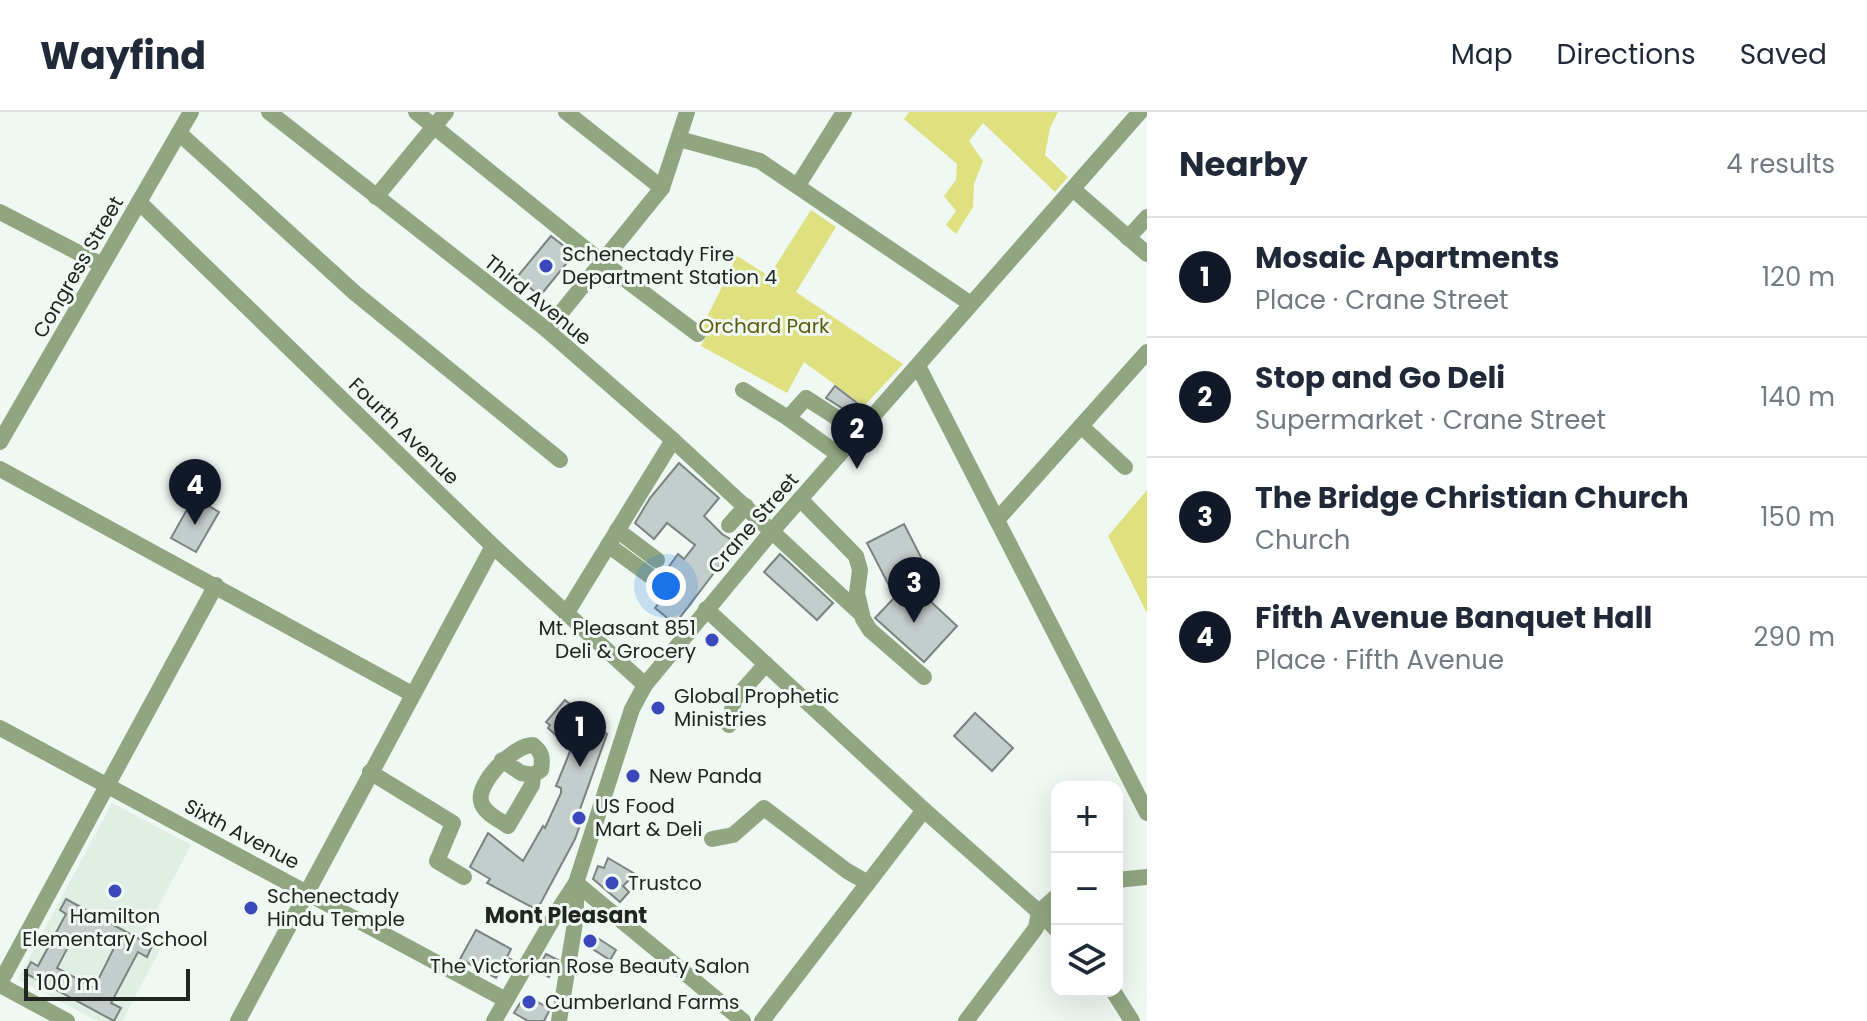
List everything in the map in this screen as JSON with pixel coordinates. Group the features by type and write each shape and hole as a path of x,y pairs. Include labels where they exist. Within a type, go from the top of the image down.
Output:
{"street":[{"name":"Congress Street","path":"0,442 191,112"},
{"name":"Third Avenue","path":"269,112 547,330 773,530 862,615 870,630 924,677"},
{"path":"416,112 698,334"},
{"path":"376,197 446,112"},
{"path":"566,112 662,188"},
{"path":"547,330 662,188 687,112"},
{"path":"798,185 844,112"},
{"name":"Crane Street","path":"494,1021 576,883 632,709 645,685 773,530 1140,112"},
{"path":"179,133 355,293 560,460"},
{"path":"679,139 760,161 971,304"},
{"path":"1074,190 1147,254"},
{"name":"Fourth Avenue","path":"139,202 493,546 645,685"},
{"path":"0,212 102,265"},
{"path":"1128,238 1147,217"},
{"path":"997,520 1147,352"},
{"path":"918,366 1147,813"},
{"path":"743,390 839,455"},
{"path":"788,418 806,398 859,432"},
{"path":"1081,426 1125,467"},
{"path":"566,614 673,440"},
{"path":"0,469 412,694"},
{"path":"800,499 856,556 860,570 857,593 862,615"},
{"path":"729,525 746,506"},
{"path":"613,537 657,560"},
{"path":"613,537 653,578"},
{"path":"238,1021 493,546"},
{"path":"67,1021 0,984 216,585"},
{"path":"706,609 1052,925"},
{"path":"729,725 734,700 766,664"},
{"name":"Sixth Avenue","path":"0,728 506,1000"},
{"path":"502,760 521,773 533,775 541,770 542,760 540,751 533,745 522,745 502,760 481,793 484,809 508,826 532,785 533,775"},
{"path":"370,772 453,823 437,861 464,877"},
{"path":"712,839 733,835 764,808 847,871 868,883"},
{"path":"762,1021 924,810"},
{"path":"1123,879 1147,877"},
{"path":"559,1021 576,917 576,883"},
{"path":"576,883 743,1021"},
{"path":"966,1021 1036,928 1039,912 1051,901"},
{"path":"1117,997 1132,1021"}],"shaded area":[{"name":"Hamilton Elementary School","path":"112,803 191,845 142,937 161,948 122,1021 97,1021 18,979"}],"green space":[{"path":"909,112 1058,112 1050,128 1045,155 1068,177 1055,192 983,123 969,141 983,161 974,184 973,207 956,234 946,225 956,211 944,196 956,180 957,164 904,119"},
{"name":"Orchard Park","path":"811,210 836,227 796,292 903,364 864,406 804,362 787,393 701,346 707,334 703,325 737,256 769,276"},
{"path":"1147,490 1147,613 1108,536"}],"building":[{"name":"Schenectady Fire Department Station 4","path":"551,236 574,254 540,296 517,277"},
{"path":"835,386 861,406 853,415 826,398"},
{"path":"679,463 719,498 704,516 722,534 740,545 723,567 720,565 675,624 655,608 664,596 654,590 662,584 665,572 678,554 684,559 695,545 667,523 654,539 635,523 650,498"},
{"path":"194,497 219,512 196,552 171,538"},
{"path":"904,524 931,577 914,586 957,626 924,662 875,618 895,597 867,543"},
{"path":"780,554 833,603 817,620 764,572"},
{"path":"565,700 607,734 579,812 584,814 575,839 537,910 487,883 490,879 470,867 488,833 523,861 543,826 545,828 561,793 561,788 556,786 571,749 548,728 550,725 546,722"},
{"path":"975,713 1013,748 992,771 954,736"},
{"name":"Trustco","path":"608,858 635,874 623,886 629,892 620,902 593,879 598,866 604,868"},
{"name":"Hamilton Elementary School","path":"66,899 152,946 147,957 138,952 111,1003 121,1008 114,1021 25,973 31,962 38,966 66,914 60,910","holes":["92,937 114,948 94,988 57,968 70,943 87,947"]},
{"path":"476,930 511,949 507,957 512,960 505,973 500,970 496,978 460,959"},
{"path":"590,933 616,950 610,960 583,943"},
{"name":"Cumberland Farms","path":"546,954 558,960 549,977 537,970"},
{"name":"Cumberland Farms","path":"525,995 550,1009 544,1021 528,1021 514,1013"}],"place":[{"name":"Schenectady Fire Department Station 4","path":"546,266"},
{"name":"Stop and Go Deli","path":"857,469"},
{"name":"Fifth Avenue Banquet Hall","path":"195,525"},
{"name":"The Bridge Christian Church","path":"914,623"},
{"name":"Mt. Pleasant 851 Deli & Grocery","path":"712,640"},
{"name":"Global Prophetic Ministries","path":"658,708"},
{"name":"Mosaic Apartments","path":"580,767"},
{"name":"New Panda","path":"633,776"},
{"name":"US Food Mart & Deli","path":"579,818"},
{"name":"Trustco","path":"612,883"},
{"name":"Hamilton Elementary School","path":"115,891"},
{"name":"Schenectady Hindu Temple","path":"251,908"},
{"name":"The Victorian Rose Beauty Salon","path":"590,941"},
{"name":"Cumberland Farms","path":"529,1002"}],"district":[{"name":"Mont Pleasant","path":"566,915"}]}
